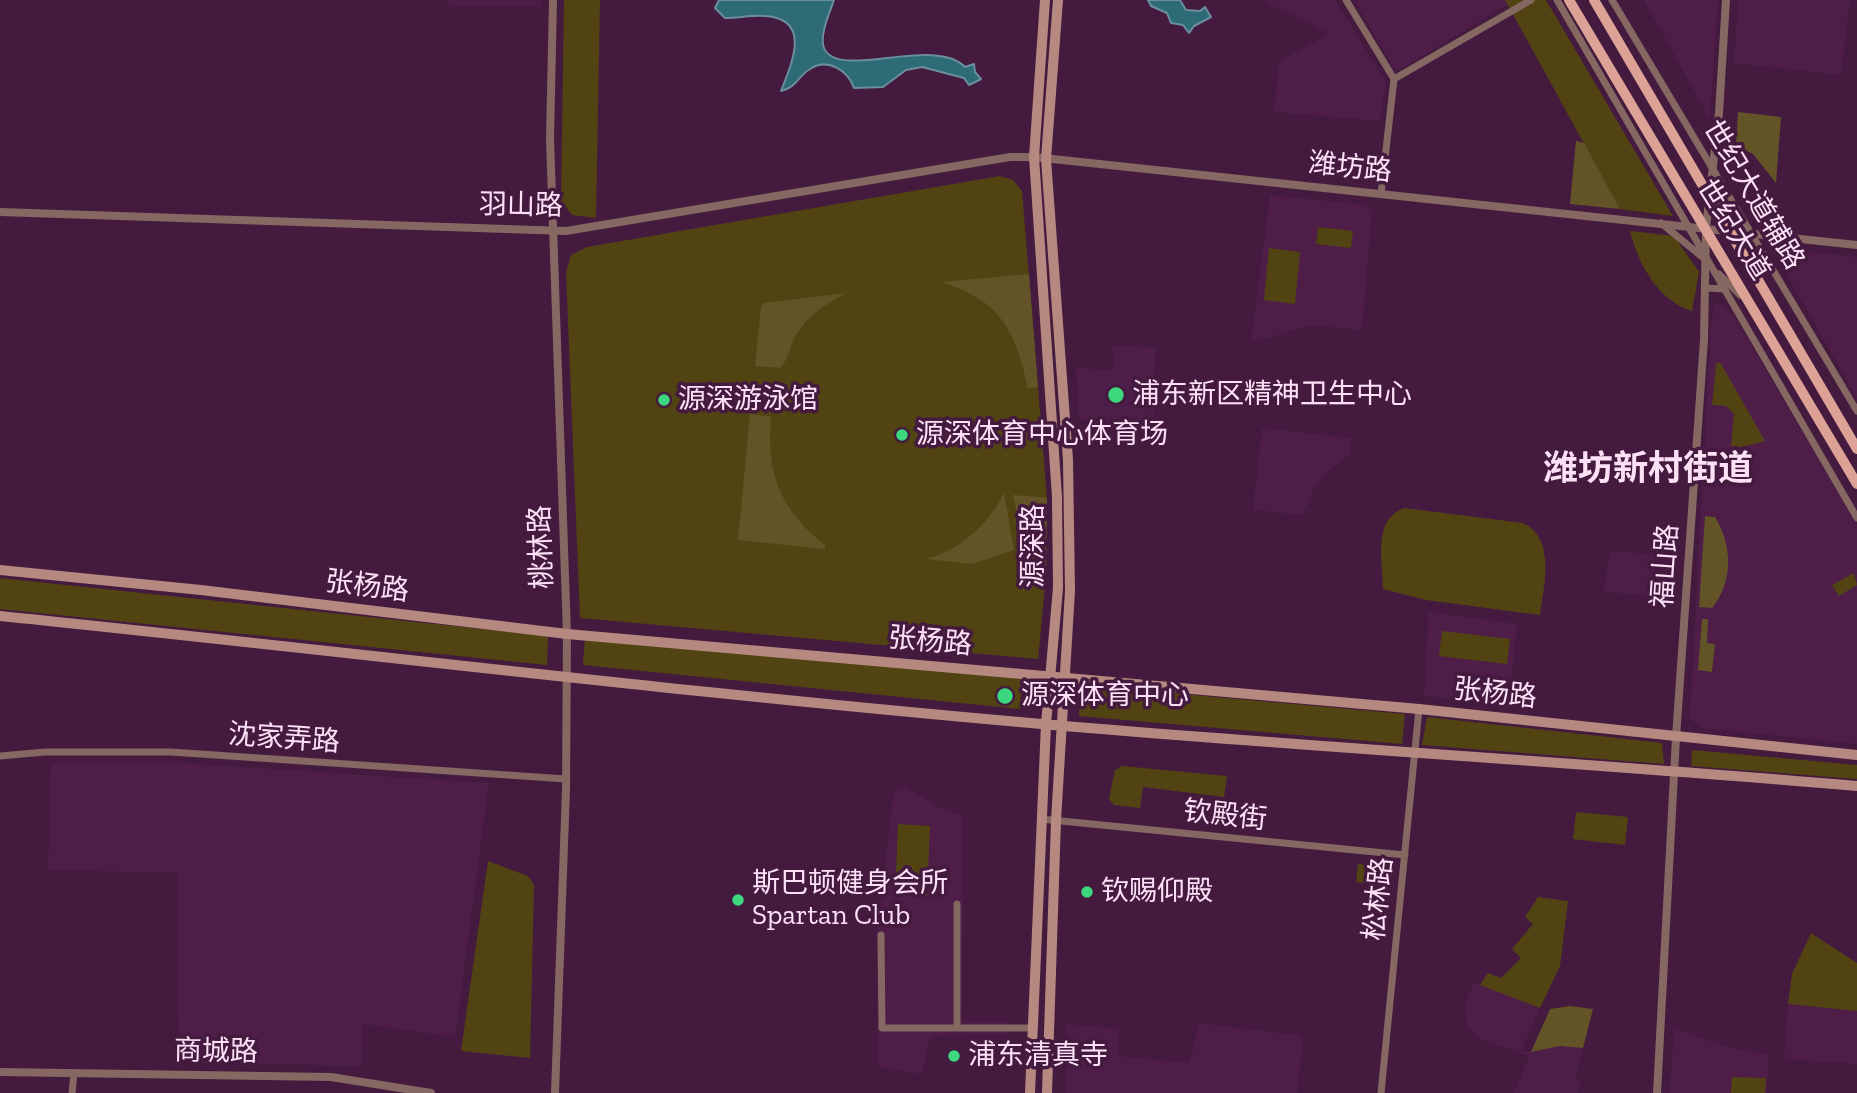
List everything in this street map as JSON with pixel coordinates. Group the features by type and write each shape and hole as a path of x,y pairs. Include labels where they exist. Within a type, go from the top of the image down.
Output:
{"main road":[{"name":"源深路","path":"1030,1093 1046,724 1058,588 1058,497 1034,158 1045,0"},
{"name":"源深路","path":"1047,1093 1056,820 1070,591 1068,460 1046,159 1058,0"},
{"name":"世纪大道","path":"1569,0 1857,484"},
{"name":"世纪大道","path":"1594,0 1857,449"},
{"name":"张杨路","path":"0,570 201,590 567,634 1052,674 1857,755"},
{"path":"0,617 567,679 735,692 1062,726 1857,786"}],"street":[{"name":"桃林路","path":"552,0 550,139 567,634 566,779 555,1093"},
{"path":"1346,0 1394,79 1381,194"},
{"path":"1394,79 1531,0"},
{"path":"1557,0 1857,518"},
{"name":"世纪大道辅路","path":"1612,0 1712,170 1754,234 1857,411"},
{"name":"福山路","path":"1657,1093 1676,737 1708,261 1706,228 1719,113 1726,0"},
{"name":"羽山路","path":"0,212 579,230 1010,158 1034,158"},
{"name":"潍坊路","path":"1034,158 1661,222 1857,245"},
{"path":"1661,222 1708,261 1756,311"},
{"path":"1706,288 1725,289"},
{"name":"松林路","path":"1381,1093 1419,709"},
{"name":"沈家弄路","path":"0,757 45,752 171,752 566,779"},
{"name":"钦殿街","path":"1041,819 1405,855"},
{"path":"957,904 957,1028"},
{"path":"881,935 882,1028 1033,1028"},
{"name":"商城路","path":"0,1072 331,1077 431,1093"},
{"path":"72,1093 74,1073"}],"shaded area":[{"path":"448,0 541,0 541,7 448,5"},
{"path":"564,0 600,0 596,218 572,215 561,201"},
{"path":"719,0 834,0 823,37 824,48 833,57 866,60 932,55 951,58 965,67 974,64 975,72 981,79 969,85 964,78 922,67 906,70 883,87 854,88 842,71 824,65 810,69 790,87 781,91 795,45 794,34 789,25 780,19 765,16 725,18 715,8"},
{"path":"1148,0 1180,0 1186,10 1200,11 1205,7 1211,17 1194,26 1189,33 1183,25 1171,23 1167,13 1151,6"},
{"path":"1260,0 1335,0 1386,82 1380,121 1274,112 1279,62 1330,33"},
{"path":"1354,0 1505,0 1507,5 1399,70 1393,67"},
{"path":"1505,0 1546,0 1673,216 1620,209"},
{"path":"1644,0 1718,0 1710,119"},
{"path":"1738,0 1850,0 1841,75 1734,63"},
{"path":"1738,112 1781,117 1776,183 1753,154 1736,146"},
{"path":"1576,141 1584,143 1620,209 1570,204"},
{"name":"源深体育中心","path":"1000,176 1013,180 1022,191 1047,498 1045,587 1038,659 580,618 566,272 571,255 587,247"},
{"path":"1270,195 1365,205 1372,211 1362,330 1310,325 1251,343"},
{"path":"1318,227 1353,231 1351,248 1316,244"},
{"path":"1630,231 1674,236 1699,272 1692,311 1669,299 1651,279 1638,256"},
{"path":"1269,248 1300,252 1295,304 1264,300"},
{"path":"1801,251 1857,257 1857,398 1784,270 1784,260"},
{"path":"1029,274 1038,387 1028,388 1017,349 1002,320 978,298 941,282"},
{"path":"847,293 810,317 794,339 780,368 755,366 761,307 764,303"},
{"path":"1719,302 1734,316 1857,525 1857,744 1702,728 1690,719 1711,326 1714,305"},
{"name":"浦东新区精神卫生中心","path":"1112,345 1155,348 1155,425 1079,420 1076,368 1114,370"},
{"path":"1720,362 1765,441 1742,447 1731,446 1734,414 1726,406 1712,405 1716,364"},
{"path":"750,414 771,417 771,456 779,489 797,518 825,545 825,549 738,540"},
{"path":"1262,428 1351,438 1349,455 1328,471 1315,487 1302,515 1253,510"},
{"path":"1004,493 1014,550 972,564 926,559 950,550 972,534 991,515"},
{"path":"1013,495 1047,498 1046,569 1025,550"},
{"path":"1404,508 1523,523 1533,530 1544,551 1545,578 1540,615 1426,600 1383,589 1383,532 1394,514"},
{"path":"1705,516 1715,517 1721,528 1728,562 1724,586 1712,608 1699,607"},
{"path":"1610,551 1678,556 1675,597 1604,592"},
{"path":"1854,573 1857,585 1839,596 1832,585"},
{"path":"0,578 548,636 547,665 0,609"},
{"path":"1429,612 1517,624 1509,704 1424,696"},
{"path":"1702,619 1708,619 1707,643 1715,644 1712,672 1698,670"},
{"path":"1442,631 1510,639 1507,664 1439,656"},
{"path":"585,635 1022,679 1020,709 583,665"},
{"path":"1081,685 1405,714 1402,744 1079,716"},
{"path":"1427,717 1662,743 1664,764 1422,745"},
{"path":"1692,750 1857,765 1857,779 1691,766"},
{"path":"51,763 180,763 489,783 455,1037 363,1024 361,1066 179,1062 178,873 48,870"},
{"path":"1122,766 1227,776 1224,797 1143,787 1140,808 1114,805 1109,799 1115,770"},
{"path":"906,787 944,810 963,816 962,1021 1011,1022 1011,1034 930,1036 922,1074 878,1067 877,931 894,790"},
{"path":"1576,812 1628,817 1625,845 1573,839"},
{"path":"898,824 930,826 927,896 895,894"},
{"path":"488,861 528,876 534,885 530,1058 461,1051"},
{"path":"1358,864 1390,868 1387,886 1356,882"},
{"path":"1538,897 1568,901 1560,966 1540,1008 1480,985 1488,973 1501,978 1521,958 1512,949 1533,924 1525,917"},
{"path":"1811,933 1857,963 1857,1011 1788,1004 1792,974"},
{"path":"1474,982 1540,1008 1521,1052 1560,1046 1583,1048 1575,1077 1582,1080 1577,1093 1514,1093 1529,1056 1481,1039 1467,1026 1466,1002"},
{"path":"1788,1004 1857,1011 1857,1064 1784,1059"},
{"path":"1570,1006 1593,1009 1583,1048 1560,1046 1531,1052 1550,1009"},
{"path":"1199,1023 1303,1036 1297,1093 1065,1093 1067,1024 1119,1029 1117,1056 1190,1063"},
{"path":"1674,1028 1723,1046 1769,1055 1767,1093 1670,1093"},
{"path":"1732,1077 1766,1078 1765,1093 1731,1093"}],"place":[{"name":"浦东新区精神卫生中心","path":"1116,395"},
{"name":"源深游泳馆","path":"664,400"},
{"name":"源深体育中心体育场","path":"902,435"},
{"name":"源深体育中心","path":"1005,696"},
{"name":"钦赐仰殿","path":"1087,892"},
{"name":"斯巴顿健身会所 Spartan Club","path":"738,900"},
{"name":"浦东清真寺","path":"954,1056"}],"district":[{"name":"潍坊新村街道","path":"1648,470"}]}
